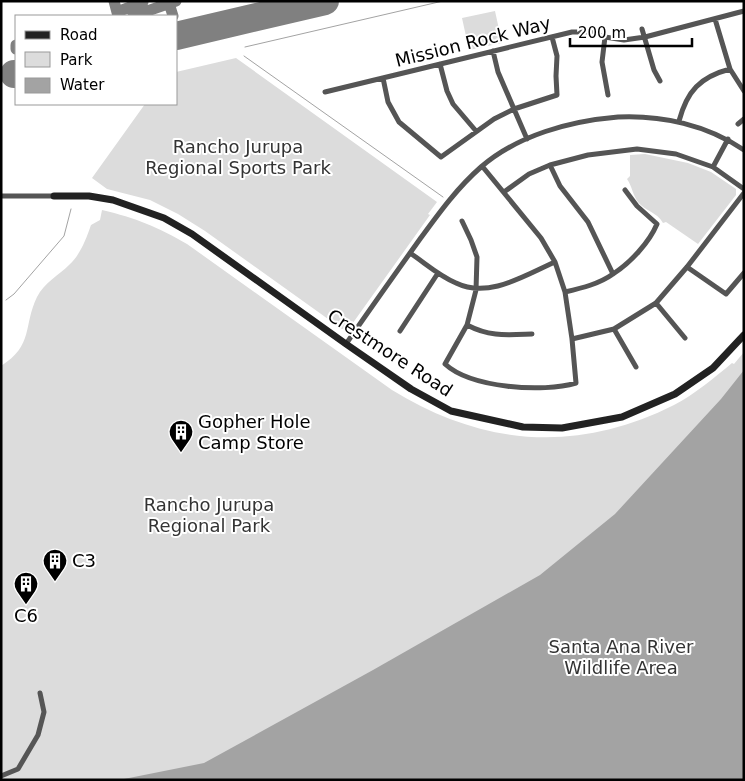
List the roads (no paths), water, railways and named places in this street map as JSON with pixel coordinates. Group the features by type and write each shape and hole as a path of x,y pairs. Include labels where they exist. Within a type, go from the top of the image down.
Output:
{"street":[{"name":"Mission Rock Way","path":"326,92 572,32 591,32 605,37 624,40 645,37 744,11"},
{"path":"715,18 730,69 744,91"},
{"path":"642,29 654,70 660,80"},
{"path":"383,78 388,102 399,122 441,158 476,131 514,109 557,95 557,56 552,37"},
{"path":"605,37 602,62 608,95"},
{"path":"493,51 498,72 527,139"},
{"path":"440,64 447,91 454,104 476,131"},
{"path":"679,122 692,90 716,73 730,69"},
{"path":"346,344 458,188 482,166 504,151 527,139 565,126 602,119 641,116 679,122 728,139 744,150"},
{"path":"738,124 744,119"},
{"path":"713,168 728,139"},
{"path":"504,192 529,174 550,165 588,155 637,149 676,154 713,168 744,191 687,267 656,303 614,329 572,339"},
{"path":"550,165 560,186 588,222 614,274"},
{"path":"462,221 477,257 476,290 467,325 445,364 462,375 499,386 534,389 576,383 565,292 555,262 541,238 482,166"},
{"path":"565,292 591,285 614,274 643,246 657,224 637,206 626,190"},
{"path":"1,196 54,196"},
{"name":"Crestmore Road","path":"54,196 89,196 113,200 164,218 192,234 411,389 451,411 522,428 562,428 622,417 676,394 713,368 744,334"},
{"path":"410,253 456,284 476,290 503,285 555,262"},
{"path":"687,267 726,294 744,273"},
{"path":"400,331 438,273"},
{"path":"656,303 685,338"},
{"path":"467,325 480,332 499,336 532,334"},
{"path":"614,329 636,367"},
{"path":"1,776 18,769 38,735 44,712 40,694"}],"water":[{"name":"Santa Ana River Wildlife Area","path":"744,370 744,780 119,780 204,763 540,575 615,514 721,399"}],"waterway":[{"path":"245,47 443,1"},
{"path":"244,56 443,197"},
{"path":"6,300 14,294 64,236 71,209"}],"place":[{"name":"Gopher Hole Camp Store","path":"181,453"},
{"name":"C3","path":"55,582"},
{"name":"C6","path":"26,605"}],"park label":[{"name":"Rancho Jurupa Regional Sports Park","path":"238,157"},
{"name":"Rancho Jurupa Regional Park","path":"209,515"}]}
